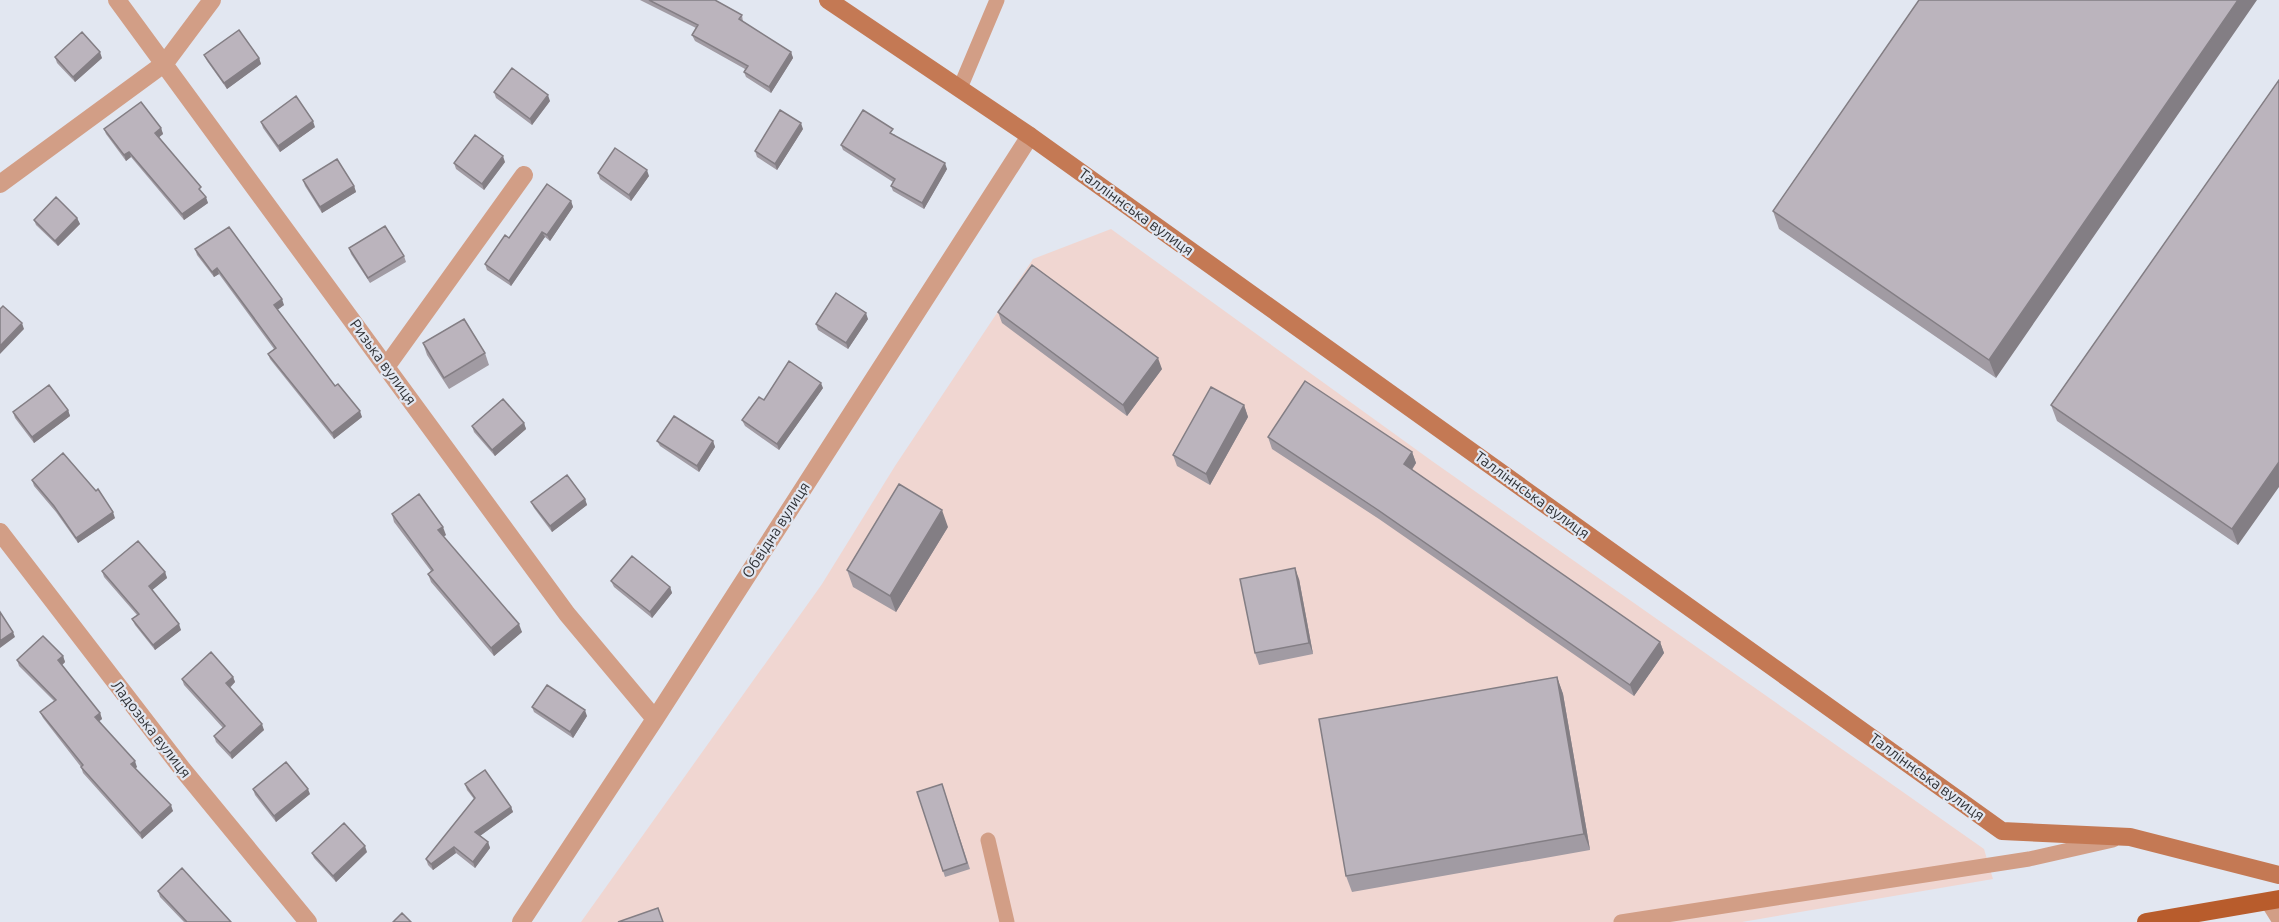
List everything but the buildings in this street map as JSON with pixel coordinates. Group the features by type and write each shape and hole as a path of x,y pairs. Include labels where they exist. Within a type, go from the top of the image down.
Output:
{"main road":[{"path":"2146,922 2273,900"}],"street":[{"name":"Ризька вулиця","path":"117,0 567,614 655,719"},
{"path":"0,184 165,63 212,0"},
{"name":"Талліннська вулиця","path":"828,0 1030,136 2002,831 2130,837 2279,874"},
{"name":"Обвідна вулиця","path":"521,922 655,719 1030,136"},
{"path":"386,368 524,175"},
{"name":"Ладозька вулиця","path":"0,532 183,770 308,922"}],"lane":[{"path":"960,88 997,0"},
{"path":"1622,922 2029,859 2130,837"},
{"path":"988,840 1007,922"},
{"path":"2273,900 2279,920"}],"shaded area":[{"path":"1111,229 1432,461 1984,849 1993,879 1742,922 581,922 822,584 895,466 1033,259"}]}
